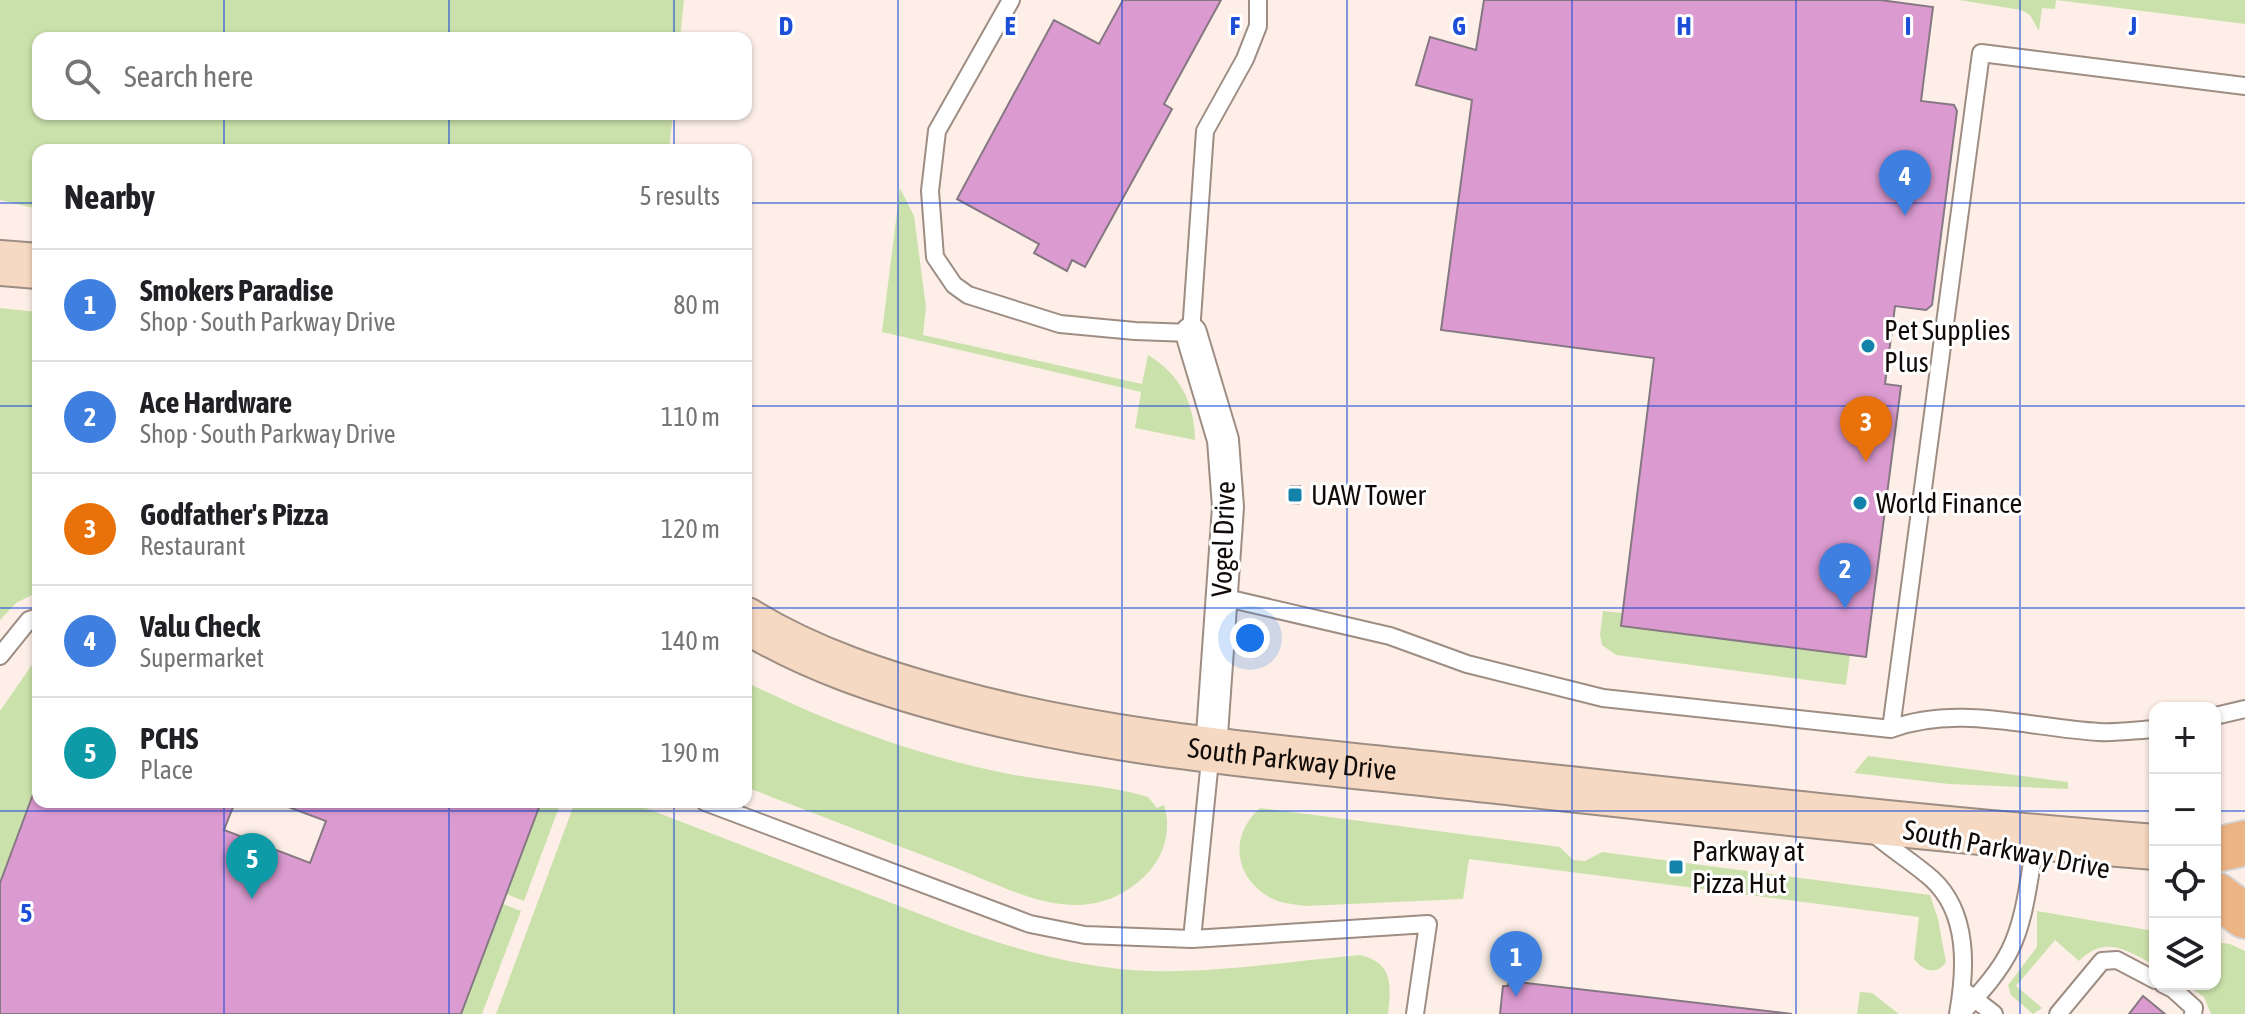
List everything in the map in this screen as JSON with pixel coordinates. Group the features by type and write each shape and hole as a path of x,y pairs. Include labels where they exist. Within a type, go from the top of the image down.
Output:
{"main road":[{"path":"0,263 32,266"},
{"name":"South Parkway Drive","path":"752,623 801,649 922,694 1054,727 1153,743 1859,821 2034,845 2149,847"},
{"path":"2221,849 2245,843"},
{"name":"South Parkway Drive","path":"2034,845 2149,876"},
{"path":"2221,852 2245,856"},
{"path":"2221,892 2245,894"},
{"path":"2221,897 2245,916"}],"street":[{"name":"Vogel Drive","path":"1191,333 1223,440 1228,507 1211,749"}],"lane":[{"path":"1011,0 937,131 930,191 935,257 954,285 968,295 1060,324 1191,333 1205,131 1245,59 1258,26 1258,0"},
{"path":"1891,729 1981,53 2245,86"},
{"path":"1222,597 1390,636 1467,664 1603,698 1891,729 1916,720 1947,716 2102,732 2149,729"},
{"path":"0,656 32,619"},
{"path":"2221,715 2245,709"},
{"path":"1192,939 1211,749"},
{"path":"721,808 1030,924 1085,935 1192,939 1428,924 1415,1014"},
{"path":"1859,821 1933,880 1952,909 1963,941 1968,994 1960,1014"},
{"path":"1968,994 1986,988 2011,948 2022,910 2034,845"},
{"path":"2058,1014 2102,961 2117,960 2149,977"},
{"path":"2174,990 2194,1008 2193,1014"},
{"path":"1968,994 1994,1014"}],"green space":[{"path":"0,0 684,0 681,32 32,32 32,120 672,120 670,144 32,144 32,208 0,200"},
{"path":"1959,0 2056,0 2055,9 2042,8 2039,31 2030,15 2021,10"},
{"path":"2056,0 2245,0 2245,24"},
{"path":"900,188 914,216 926,307 923,335 1142,384 1148,355 1169,371 1184,391 1192,414 1195,440 1135,428 1141,392 882,332"},
{"path":"0,308 32,311 32,595 16,603 0,620"},
{"path":"1603,611 1622,613 1621,626 1850,655 1846,685 1616,655 1602,645"},
{"path":"32,665 32,797 0,883 0,711"},
{"path":"752,685 810,712 910,749 1014,775 1115,789 1148,797 1157,808 1164,805 1167,830 1164,846 1152,868 1128,890 1100,902 1078,905 1046,901 1013,892 752,789"},
{"path":"1868,756 2068,782 2068,789 1949,784 1854,773"},
{"path":"538,808 559,808 524,901 506,894"},
{"path":"573,808 646,808 956,928 1077,963 1127,970 1178,971 1360,955 1385,970 1390,994 1388,1014 496,1014"},
{"path":"1260,808 1560,847 1573,860 1585,861 1602,852 1930,895 1946,962 1938,969 1930,970 1914,959 1919,917 1469,859 1463,899 1305,906 1282,902 1269,897 1248,878 1240,855 1243,831"},
{"path":"503,904 521,911 482,1014 461,1014"},
{"path":"2037,911 2149,930 2149,963 2126,951 2108,947 2098,948 2079,961 2055,940 2016,986 2042,1008 2033,1014 2011,995 2008,985 2037,947"},
{"path":"2221,943 2245,951 2245,1014 2211,1014 2204,997 2194,990 2221,990"},
{"path":"1860,992 1872,993 1899,1014 1857,1014"}],"building":[{"path":"1123,0 1221,0 1164,104 1172,109 1085,267 1072,260 1067,271 1034,253 1039,244 957,199 1054,20 1099,44"},
{"path":"1484,0 1880,0 1933,7 1921,101 1954,105 1957,111 1932,305 1926,310 1895,306 1885,384 1901,386 1866,657 1621,626 1654,358 1441,330 1472,100 1416,85 1430,37 1476,50"},
{"path":"1291,486 1300,486 1299,504 1290,503"},
{"path":"32,797 32,808 233,808 224,830 310,863 326,821 291,808 539,808 461,1014 0,1014 0,883"},
{"path":"1509,981 1792,1014 1500,1014 1503,986 1508,986"},
{"path":"2143,996 2148,1000 2165,1014 2129,1014"}],"place":[{"name":"Valu Check","path":"1905,216"},
{"name":"Pet Supplies Plus","path":"1868,346"},
{"name":"Godfather's Pizza","path":"1866,462"},
{"name":"UAW Tower","path":"1295,495"},
{"name":"World Finance","path":"1860,503"},
{"name":"Ace Hardware","path":"1845,609"},
{"name":"Parkway at Pizza Hut","path":"1676,867"},
{"name":"PCHS","path":"252,899"},
{"name":"Smokers Paradise","path":"1516,997"}]}
